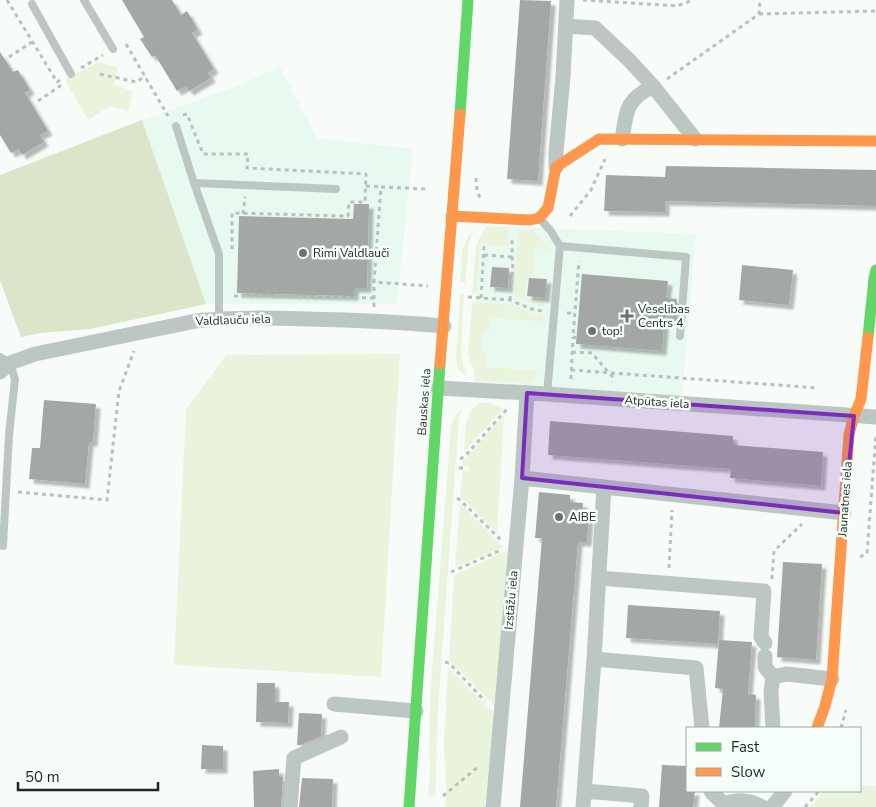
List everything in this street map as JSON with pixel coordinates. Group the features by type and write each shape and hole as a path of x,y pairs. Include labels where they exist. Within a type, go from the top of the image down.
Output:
{"street":[{"name":"Bauskas iela","path":"409,807 438,388 468,0"},
{"path":"452,216 530,220 539,218 548,208 556,167 568,0"},
{"path":"566,26 596,28 653,86 695,139"},
{"path":"616,139 627,108 639,93 653,86"},
{"path":"556,167 599,139 876,141"},
{"name":"Jaunatnes iela","path":"817,727 832,679 849,434 861,399 876,270"},
{"name":"Valdlauču iela","path":"3,364 35,354 196,320 219,318 321,319 444,326"},
{"name":"Atpūtas iela","path":"438,388 527,393 547,387 610,399 876,417"},
{"name":"Izstāžu iela","path":"493,807 512,547 522,478 527,393"},
{"path":"522,478 844,513"},
{"path":"583,807 604,487"},
{"path":"599,578 764,591 761,637 765,649 765,667 772,677 773,727"},
{"path":"594,660 696,668 702,727"},
{"path":"772,677 786,674 832,679"},
{"path":"334,704 416,711"},
{"path":"290,807 294,758 341,736"},
{"path":"584,791 642,796 641,807"},
{"path":"712,792 723,805 733,800 746,801 762,807"},
{"path":"772,807 784,792"}],"lane":[{"path":"84,0 113,49"},
{"path":"34,1 71,74"},
{"path":"176,126 219,254 219,318"},
{"path":"194,183 336,189"},
{"path":"539,218 550,230 560,246 547,387"},
{"path":"560,246 686,257 680,336"},
{"path":"3,364 15,379 9,435 3,546"}],"path":[{"path":"577,0 677,6 693,0"},
{"path":"760,0 760,14"},
{"path":"653,86 668,78 760,14 876,11"},
{"path":"9,57 32,42"},
{"path":"125,42 170,119"},
{"path":"100,74 136,82 146,76"},
{"path":"38,101 60,86 57,82"},
{"path":"178,116 187,114 203,154 248,154 247,168 366,174 365,202 349,202 348,216 232,213 232,257"},
{"path":"570,216 591,190 616,139"},
{"path":"476,175 477,190 483,209 482,219"},
{"path":"366,186 424,189"},
{"path":"374,310 374,282 382,187"},
{"path":"481,298 484,245"},
{"path":"547,387 570,381 575,337 580,248"},
{"path":"484,255 512,256 510,300"},
{"path":"374,282 447,288"},
{"path":"233,290 237,302"},
{"path":"234,296 374,298"},
{"path":"468,297 510,300 534,310 575,313"},
{"path":"6,491 107,500 119,391 135,350"},
{"path":"572,352 592,353 612,376 610,399"},
{"path":"571,370 818,388"},
{"path":"460,459 505,411"},
{"path":"459,468 467,468"},
{"path":"668,584 673,494"},
{"path":"452,572 512,547 457,498"},
{"path":"772,580 774,551 817,510"},
{"path":"445,662 449,663 493,710 501,713"},
{"path":"443,796 490,758 497,758"},
{"path":"805,807 818,792"}],"highlighted area":[{"path":"527,393 854,416 844,513 522,478"}],"shaded area":[{"path":"97,62 118,67 114,85 133,91 128,111 110,106 88,120 65,80"},
{"path":"280,67 317,138 413,149 397,304 206,304 142,120 237,86"},
{"path":"486,226 508,227 508,247 488,246 488,243 480,243 477,293 472,294 476,245"},
{"path":"488,226 696,234 681,410 476,398 473,352 478,246"},
{"path":"517,228 532,230 550,250 535,249 533,277 527,277 525,298 544,300 544,306 515,296"},
{"path":"473,231 469,243 465,283 460,282 463,248 465,241"},
{"path":"460,293 464,293 461,357 467,377 458,369 456,359"},
{"path":"472,302 513,305 532,314 543,316 542,322 490,317 489,332 482,331 481,352 487,353 486,367 538,371 534,380 529,383 475,381 474,370 468,354"},
{"path":"400,354 381,677 174,665 186,409 226,355"},
{"path":"480,403 490,403 503,409 464,452 466,424 471,412"},
{"path":"463,408 459,418 438,709 435,796 428,795 430,698 451,427 456,414"},
{"path":"504,415 497,534 460,496 463,471 469,471 469,466 463,466 463,460"},
{"path":"460,503 504,547 455,567"},
{"path":"508,550 495,706 449,660 454,575"},
{"path":"448,667 494,713 485,807 445,807 444,743"},
{"path":"861,785 876,786 876,807 810,807 823,792 861,792"}],"green space":[{"path":"142,120 206,304 90,329 42,333 21,337 0,280 0,175"}],"building":[{"path":"122,0 172,0 181,15 187,11 198,30 192,33 214,69 208,73 211,78 189,91 186,86 177,91 155,55 152,57 140,39 144,37"},
{"path":"520,0 551,1 538,181 507,179"},
{"path":"0,52 13,72 18,70 30,90 25,93 48,131 40,135 44,142 22,155 19,149 11,153 0,135"},
{"path":"666,166 876,170 876,206 665,201 665,212 604,211 606,175 665,177"},
{"name":"Rimi Valdlauči","path":"354,204 369,204 367,288 354,288 354,296 237,293 239,216 353,219"},
{"path":"742,265 793,270 789,305 739,300"},
{"path":"492,267 509,268 508,288 490,287"},
{"path":"582,274 668,281 666,298 677,299 676,318 665,317 662,351 576,344"},
{"path":"529,278 547,279 545,298 527,296"},
{"path":"44,400 96,404 93,442 89,442 85,484 29,479 32,448 40,448"},
{"path":"550,421 733,436 733,445 823,452 821,486 730,478 731,469 548,455"},
{"path":"539,492 570,495 570,502 583,503 582,515 589,516 587,542 578,542 556,807 520,807 542,538 535,538"},
{"path":"783,562 822,564 816,660 777,657"},
{"path":"628,605 720,611 718,644 626,638"},
{"path":"719,640 752,642 748,694 756,695 755,727 719,727 723,689 715,688"},
{"path":"257,683 275,683 275,702 289,702 288,723 256,722"},
{"path":"299,713 322,714 321,736 297,745"},
{"path":"202,745 223,746 223,769 201,769"},
{"path":"662,765 686,766 686,792 695,792 693,807 659,807"},
{"path":"279,769 279,777 283,777 281,807 254,807 253,771"},
{"path":"302,778 333,779 332,807 299,807"}],"traffic: fast":[{"path":"460,114 468,0"},
{"path":"868,337 876,270"},
{"path":"409,807 440,364"}],"traffic: slow":[{"path":"440,364 460,114"},
{"path":"451,216 530,220 539,218 548,208 556,167 599,139 876,141"},
{"path":"817,727 832,679 849,434 861,399 868,337"}],"place":[{"name":"Rimi Valdlauči","path":"303,253"},
{"name":"Veselības Centrs 4","path":"627,316"},
{"name":"top!","path":"592,331"},
{"name":"AIBE","path":"559,517"}]}
